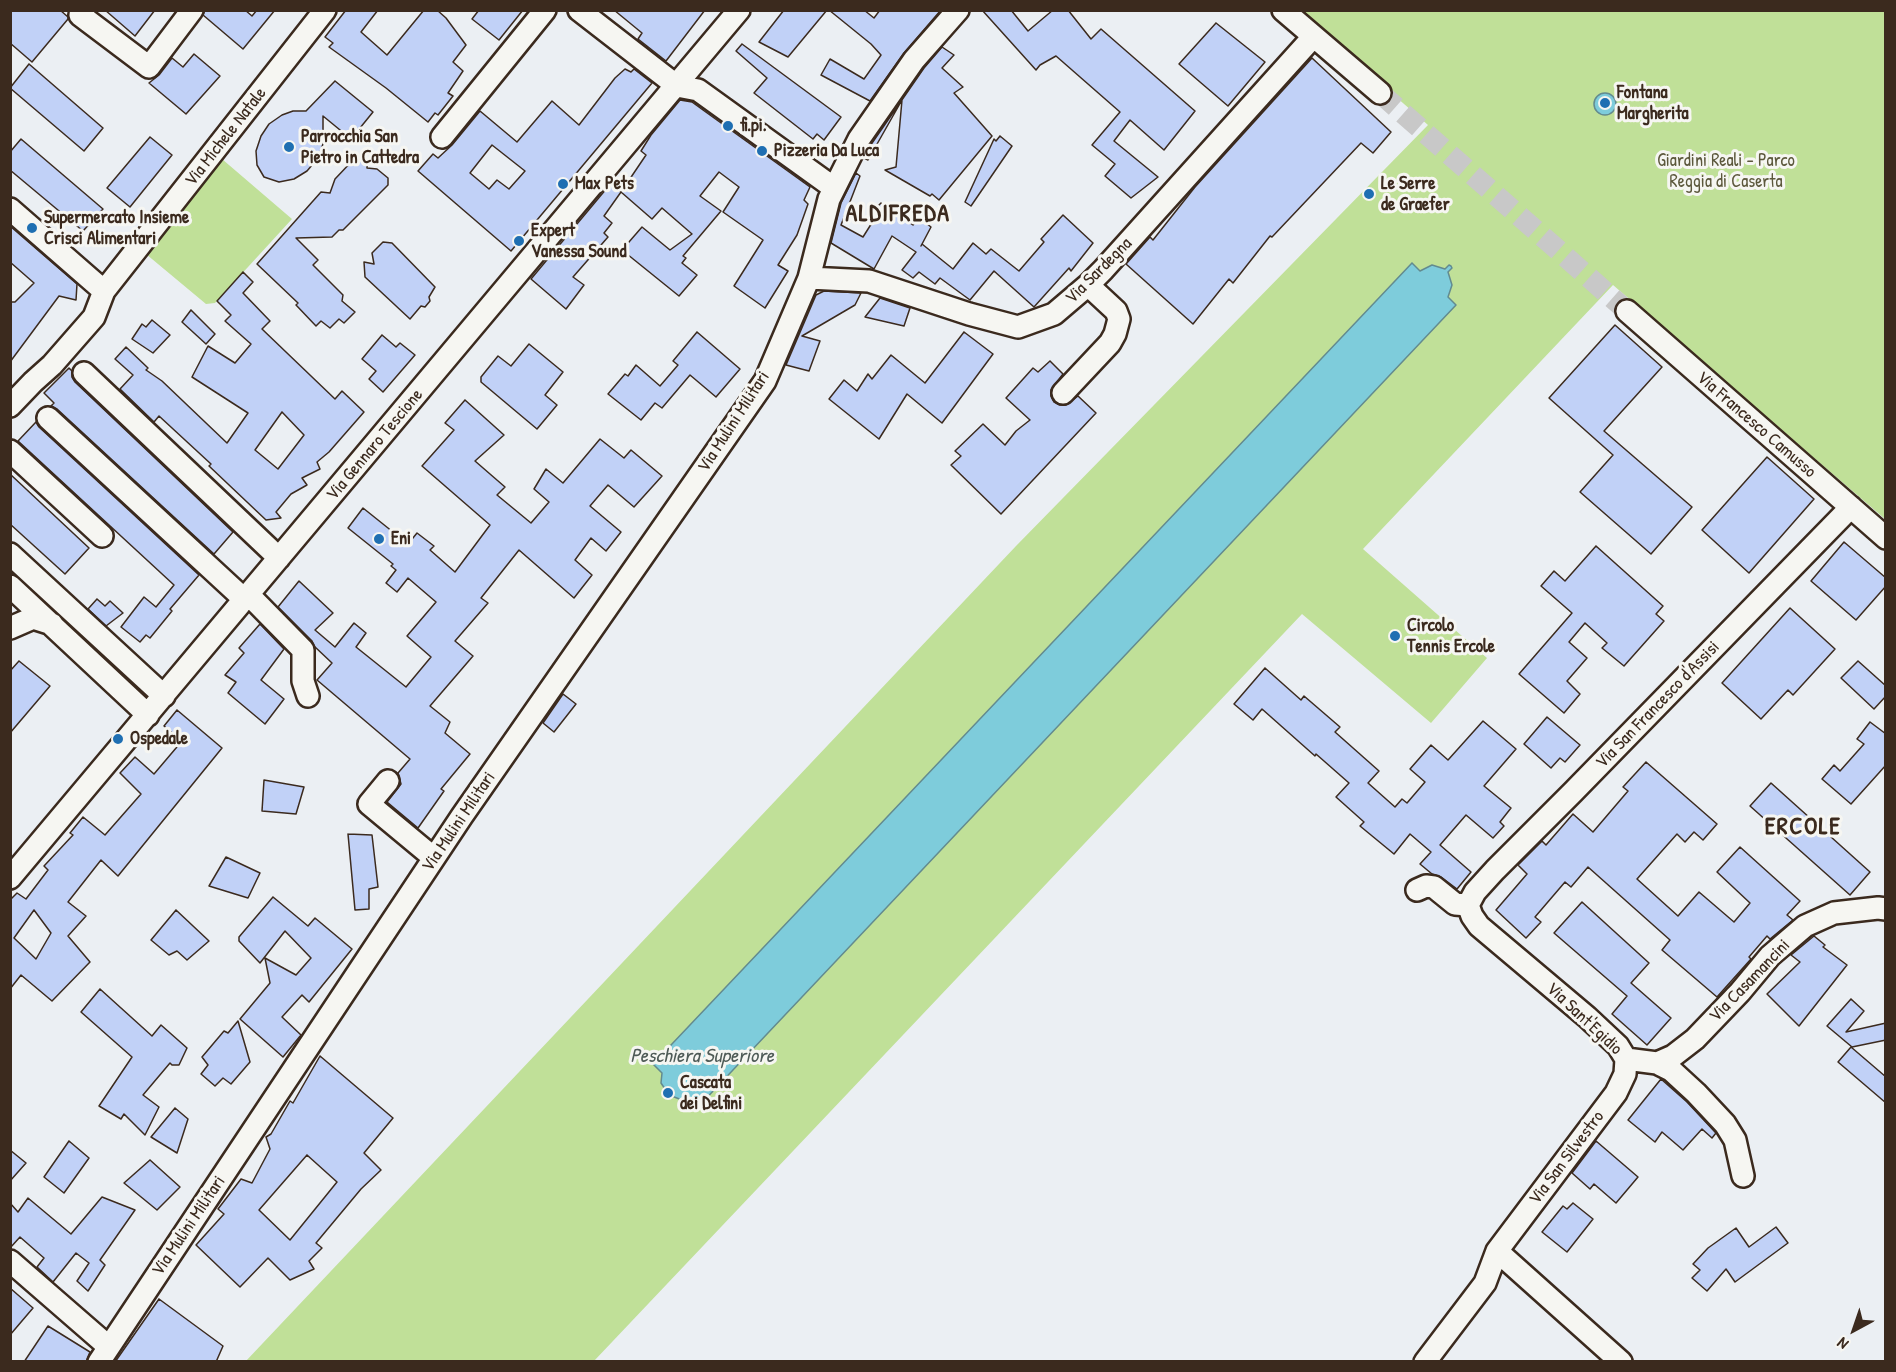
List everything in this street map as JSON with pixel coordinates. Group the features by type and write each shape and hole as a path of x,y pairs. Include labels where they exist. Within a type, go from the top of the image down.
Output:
{"street":[{"path":"82,13 149,67 192,10"},
{"name":"Via Michele Natale","path":"10,406 52,365 94,317 104,291 325,10"},
{"path":"442,136 545,10"},
{"path":"579,10 677,86 698,90 834,188"},
{"name":"Via Gennaro Tescione","path":"10,878 739,10"},
{"name":"Via Mulini Militari","path":"104,1354 434,858 765,381 809,278 829,199 859,139 914,60 958,10"},
{"path":"1283,10 1380,93"},
{"name":"Via Sardegna","path":"809,278 869,281 969,314 1018,327 1054,314 1088,285 1313,37"},
{"path":"10,209 104,291"},
{"path":"1063,393 1110,343 1119,319 1116,311 1088,285"},
{"name":"Via Francesco Camusso","path":"1627,311 1886,538"},
{"path":"84,372 279,558"},
{"path":"48,418 303,650 303,681 308,696"},
{"path":"10,451 102,536"},
{"name":"Via San Francesco d'Assisi","path":"1468,905 1475,892 1495,870 1851,507"},
{"path":"10,554 164,696"},
{"path":"10,586 148,715"},
{"path":"10,628 33,618 52,625"},
{"path":"388,781 369,804 434,858"},
{"path":"1418,890 1426,886 1434,887 1455,904 1468,905"},
{"name":"Via Sant'Egidio","path":"1468,905 1479,926 1587,1017 1618,1046 1626,1059 1657,1063 1671,1070 1696,1093 1725,1124 1735,1140 1743,1176"},
{"name":"Via Casamancini","path":"1657,1063 1673,1056 1695,1039 1740,992 1770,956 1805,926 1834,913 1886,909"},
{"name":"Via San Silvestro","path":"1425,1362 1485,1283 1497,1251 1616,1093 1625,1074 1626,1059"},
{"path":"1497,1251 1621,1362"},
{"path":"10,1261 104,1354"}],"green space":[{"name":"Giardini Reali - Parco Reggia di Caserta","path":"1298,11 1885,11 1885,519 1613,285 1363,549 1487,658 1431,723 1302,614 594,1361 245,1362 1016,546 1428,125"},
{"path":"222,159 292,219 215,303 206,304 146,254"}],"water":[{"path":"1605,93 1613,96 1616,104 1613,112 1605,115 1597,112 1594,104 1597,96"},
{"name":"Peschiera Superiore","path":"1412,263 1420,271 1432,265 1445,269 1451,266 1448,272 1452,285 1448,297 1456,305 698,1107 688,1098 682,1100 669,1095 661,1083 662,1073 653,1064"}],"building":[{"path":"10,10 60,10 68,19 32,62 10,43"},
{"path":"105,10 155,10 135,36"},
{"path":"205,10 245,10 252,16 257,10 275,10 243,49 203,15"},
{"path":"346,10 378,10 361,32 387,55 424,10 437,10 446,18 466,45 453,62 463,71 448,93 453,96 438,115 435,113 428,122 329,47 333,43 325,37"},
{"path":"479,10 523,10 499,40 472,19"},
{"path":"614,10 705,10 666,61 638,39 642,33"},
{"path":"784,10 827,10 788,57 759,42"},
{"path":"829,10 864,10 874,18 880,10 941,10 904,53 870,101 821,75 830,59 864,79 881,55"},
{"path":"982,10 1011,10 1028,31 1053,10 1068,10 1091,39 1101,29 1195,111 1164,150 1130,120 1114,141 1158,177 1131,198 1105,176 1115,164 1092,145 1120,112 1056,56 1040,65 1036,70"},
{"path":"1216,23 1265,62 1228,106 1179,64"},
{"path":"742,44 841,117 824,140 817,134 813,139 754,93 767,78 736,51"},
{"path":"942,47 954,55 942,68 963,87 954,93 992,136 939,200 932,194 930,196 885,170 896,167 902,100 868,160 864,158 870,146 924,68"},
{"path":"194,54 220,76 186,114 149,83 159,75 172,58 183,67"},
{"path":"1312,58 1391,132 1373,153 1361,143 1272,237 1270,236 1233,283 1229,279 1193,324 1126,264 1150,237 1153,240 1195,187"},
{"path":"29,64 103,128 84,151 10,88"},
{"path":"625,69 631,72 634,69 652,83 511,251 418,171 433,154 438,158 452,145 480,111 517,142 552,101 579,125 615,78","holes":["492,145 525,171 509,189 497,180 489,189 470,173"]},
{"name":"Parrocchia San Pietro in Cattedra","path":"335,81 373,112 351,139 323,116 323,144 318,158 307,171 294,179 279,182 264,177 257,165 256,151 261,136 269,124 293,111 306,111"},
{"path":"680,100 692,102 810,187 804,200 808,204 797,235 778,265 788,271 765,308 734,286 763,240 723,212 739,187 719,172 700,196 721,211 683,256 686,258 682,263 697,275 679,296 622,250 642,227 670,250 692,234 662,208 652,219 621,192 646,155 641,151 651,135"},
{"path":"1000,136 1012,146 971,206 965,202 994,139 996,141"},
{"path":"150,137 172,155 130,207 107,188"},
{"path":"21,139 103,209 83,231 10,170 10,152"},
{"path":"354,159 367,160 367,168 377,169 388,178 388,185 343,230 339,230 332,237 296,238 318,260 313,265 343,295 342,301 355,312 344,323 339,319 330,328 321,321 316,326 296,305 298,303 257,264 321,192 330,193 335,179"},
{"path":"856,173 860,176 841,225 863,237 875,218 875,209 881,203 913,225 918,217 931,227 922,244 953,269 973,243 986,254 991,249 1019,271 1044,242 1041,239 1063,215 1093,243 1071,271 1069,268 1034,307 994,271 970,300 940,278 935,284 919,272 913,278 902,270 916,252 892,236 874,269 831,243 841,203"},
{"path":"612,182 621,192 604,216 612,223 604,233 608,237 573,277 584,285 566,309 531,279"},
{"path":"10,226 77,284 76,300 59,296 10,362 10,302 15,302 34,283 10,262"},
{"path":"383,242 392,243 435,287 429,297 430,301 425,307 421,306 410,319 365,277 364,262 374,264 372,253"},
{"path":"243,272 253,282 243,293 270,321 262,329 335,399 342,391 364,412 329,452 317,462 320,469 302,478 307,485 291,494 276,512 281,518 266,520 209,466 211,464 159,416 154,422 120,389 133,375 115,359 126,347 148,368 146,370 162,381 227,443 248,413 192,377 208,346 235,363 251,344 225,321 231,315 217,301","holes":["282,412 304,435 278,469 255,450"]},
{"path":"824,291 861,293 855,305 802,336 820,341 809,371 786,365 816,295"},
{"path":"880,298 910,308 904,326 865,317"},
{"path":"191,310 215,334 206,344 182,322"},
{"path":"152,320 170,335 153,353 132,339 142,324 146,327"},
{"path":"1615,325 1662,367 1604,431 1692,507 1651,554 1580,492 1613,455 1549,398"},
{"path":"697,332 740,369 716,397 690,375 662,408 655,403 641,420 608,394 625,374 628,376 636,365 660,386 678,365 673,361"},
{"path":"964,332 993,354 942,423 907,394 879,439 829,399 844,380 857,391 868,374 872,379 891,355 925,383"},
{"path":"382,335 396,347 400,343 415,355 383,392 369,379 376,371 362,359"},
{"path":"529,344 563,372 545,395 557,405 537,429 481,382 481,377 498,356 511,366"},
{"path":"1050,361 1063,374 1051,390 1054,402 1066,405 1078,396 1096,413 1001,514 951,465 961,456 955,451 983,424 1005,445 1016,431 1030,420 1006,398 1033,368 1038,372"},
{"path":"69,368 75,382 233,532 214,554 57,409 51,406 54,403 44,393"},
{"path":"465,400 504,435 475,461 505,487 497,495 531,523 549,502 534,489 546,469 563,483 600,439 624,458 631,450 662,476 634,507 608,485 590,506 621,532 606,551 591,538 575,560 592,575 574,598 519,550 481,598 488,603 455,641 473,656 430,706 450,722 445,733 470,754 441,789 444,791 418,828 387,802 401,784 398,773 410,759 317,680 332,663 278,607 299,581 333,613 315,630 335,647 354,623 366,633 356,647 406,687 431,657 407,636 436,602 408,578 397,592 386,583 396,570 391,566 393,564 348,528 363,508 408,544 417,533 434,546 430,550 455,572 490,525 422,466 454,430 445,423"},
{"path":"36,422 199,575 170,609 172,611 150,638 146,635 140,642 121,627 144,597 156,607 174,585 18,441"},
{"path":"1767,457 1814,499 1749,573 1702,530"},
{"path":"10,474 89,548 65,574 10,524"},
{"path":"1844,542 1886,578 1886,586 1856,620 1811,581"},
{"path":"1596,546 1663,606 1656,614 1664,621 1624,666 1602,648 1607,643 1585,623 1569,642 1587,658 1567,681 1580,694 1564,713 1519,674 1572,613 1541,586 1554,571 1565,581"},
{"path":"97,599 105,606 110,601 123,613 106,626 88,609"},
{"path":"1790,608 1835,649 1793,695 1788,690 1761,719 1722,683"},
{"path":"260,624 284,649 261,680 284,699 265,724 228,693 236,682 225,675 244,653 239,648"},
{"path":"19,661 50,686 10,733 10,671"},
{"path":"1858,661 1886,686 1886,696 1874,709 1841,678"},
{"path":"1265,668 1301,700 1304,696 1340,727 1335,732 1379,771 1368,783 1395,807 1402,799 1407,803 1425,782 1410,769 1431,745 1448,760 1483,721 1516,749 1484,786 1511,808 1500,822 1504,826 1493,838 1466,815 1440,845 1471,872 1457,889 1420,864 1431,852 1410,834 1394,854 1360,826 1364,822 1336,797 1349,783 1262,709 1253,720 1234,704"},
{"path":"563,694 576,704 554,732 543,723"},
{"path":"177,710 222,748 118,876 101,860 68,902 86,916 68,936 90,962 52,1001 21,975 10,989 10,900 17,893 26,899 48,870 44,866 73,835 70,833 83,817 105,835 141,794 120,773 135,757 154,774 182,741 164,726","holes":["34,910 51,933 36,959 14,938"]},
{"path":"1547,717 1580,745 1565,762 1560,758 1551,768 1524,744"},
{"path":"1870,722 1886,734 1886,765 1851,804 1822,779 1834,765 1840,771 1864,744 1857,739"},
{"path":"1646,762 1717,824 1703,840 1694,832 1685,842 1677,834 1637,879 1678,916 1699,892 1734,922 1750,903 1717,872 1740,847 1800,901 1787,915 1793,920 1770,939 1767,936 1749,957 1751,959 1717,997 1662,950 1670,940 1588,867 1571,887 1565,882 1535,917 1541,922 1526,938 1496,910 1527,874 1518,865 1542,841 1546,845 1573,814 1593,832 1628,791 1623,787"},
{"path":"264,780 304,787 296,814 262,811"},
{"path":"1771,783 1870,872 1850,895 1750,806"},
{"path":"348,834 372,835 378,887 369,889 369,909 355,910"},
{"path":"226,857 260,873 248,898 209,886"},
{"path":"273,897 308,926 315,918 352,949 309,1002 302,995 282,1017 301,1035 283,1057 240,1019 270,983 265,958 296,975 311,958 285,931 260,963 239,941 239,937"},
{"path":"1582,902 1649,963 1631,983 1671,1018 1647,1045 1612,1014 1627,996 1554,933"},
{"path":"176,910 209,941 187,960 177,951 169,955 151,940"},
{"path":"1814,936 1825,945 1823,947 1847,965 1799,1026 1767,994 1800,962 1791,955"},
{"path":"100,989 152,1036 161,1025 187,1048 179,1065 170,1063 143,1095 159,1107 145,1135 124,1114 121,1119 99,1106 132,1057 81,1012"},
{"path":"1851,999 1864,1011 1846,1032 1886,1023 1886,1040 1852,1047 1827,1026"},
{"path":"238,1021 250,1062 231,1084 223,1078 215,1086 201,1074 208,1065 202,1057 224,1031 228,1033"},
{"path":"1851,1047 1886,1077 1886,1103 1838,1062"},
{"path":"320,1056 393,1118 364,1153 381,1170 361,1189 316,1243 322,1248 309,1261 314,1269 290,1280 268,1258 240,1287 196,1245 224,1214 218,1209 241,1179 252,1183 270,1149 266,1137 271,1134 290,1101 293,1103","holes":["307,1155 337,1182 290,1240 259,1210"]},
{"path":"1661,1079 1687,1102 1716,1133 1712,1138 1702,1129 1683,1150 1662,1132 1655,1142 1628,1120"},
{"path":"175,1108 188,1119 177,1153 151,1137"},
{"path":"69,1141 89,1158 64,1193 44,1177"},
{"path":"1596,1141 1638,1177 1616,1203 1594,1184 1590,1189 1572,1173"},
{"path":"10,1150 26,1163 10,1181"},
{"path":"150,1160 180,1187 157,1210 124,1183"},
{"path":"102,1197 135,1210 100,1260 105,1265 88,1291 77,1281 89,1263 76,1253 53,1282 37,1267 44,1258 20,1237 10,1248 10,1203 18,1212 28,1198 71,1234"},
{"path":"1573,1203 1593,1219 1567,1252 1542,1232 1563,1206 1567,1209"},
{"path":"1776,1227 1788,1243 1735,1282 1726,1269 1707,1291 1692,1278 1700,1270 1693,1264 1708,1248 1736,1228 1749,1247"},
{"path":"10,1288 33,1308 10,1335"},
{"path":"159,1299 223,1346 216,1362 115,1362"},
{"path":"48,1326 90,1352 86,1362 24,1362"}],"tunnel":[{"path":"1380,93 1627,311"}],"place":[{"name":"Fontana Margherita","path":"1605,103"},
{"name":"fi.pi.","path":"728,126"},
{"name":"Parrocchia San Pietro in Cattedra","path":"289,147"},
{"name":"Pizzeria Da Luca","path":"762,151"},
{"name":"Max Pets","path":"563,184"},
{"name":"Le Serre de Graefer","path":"1369,194"},
{"name":"Supermercato Insieme Crisci Alimentari","path":"32,228"},
{"name":"Expert Vanessa Sound","path":"519,241"},
{"name":"Eni","path":"379,539"},
{"name":"Circolo Tennis Ercole","path":"1395,636"},
{"name":"Ospedale","path":"118,739"},
{"name":"Cascata dei Delfini","path":"668,1093"}],"district":[{"name":"ALDIFREDA","path":"898,215"},
{"name":"ERCOLE","path":"1803,828"}]}
